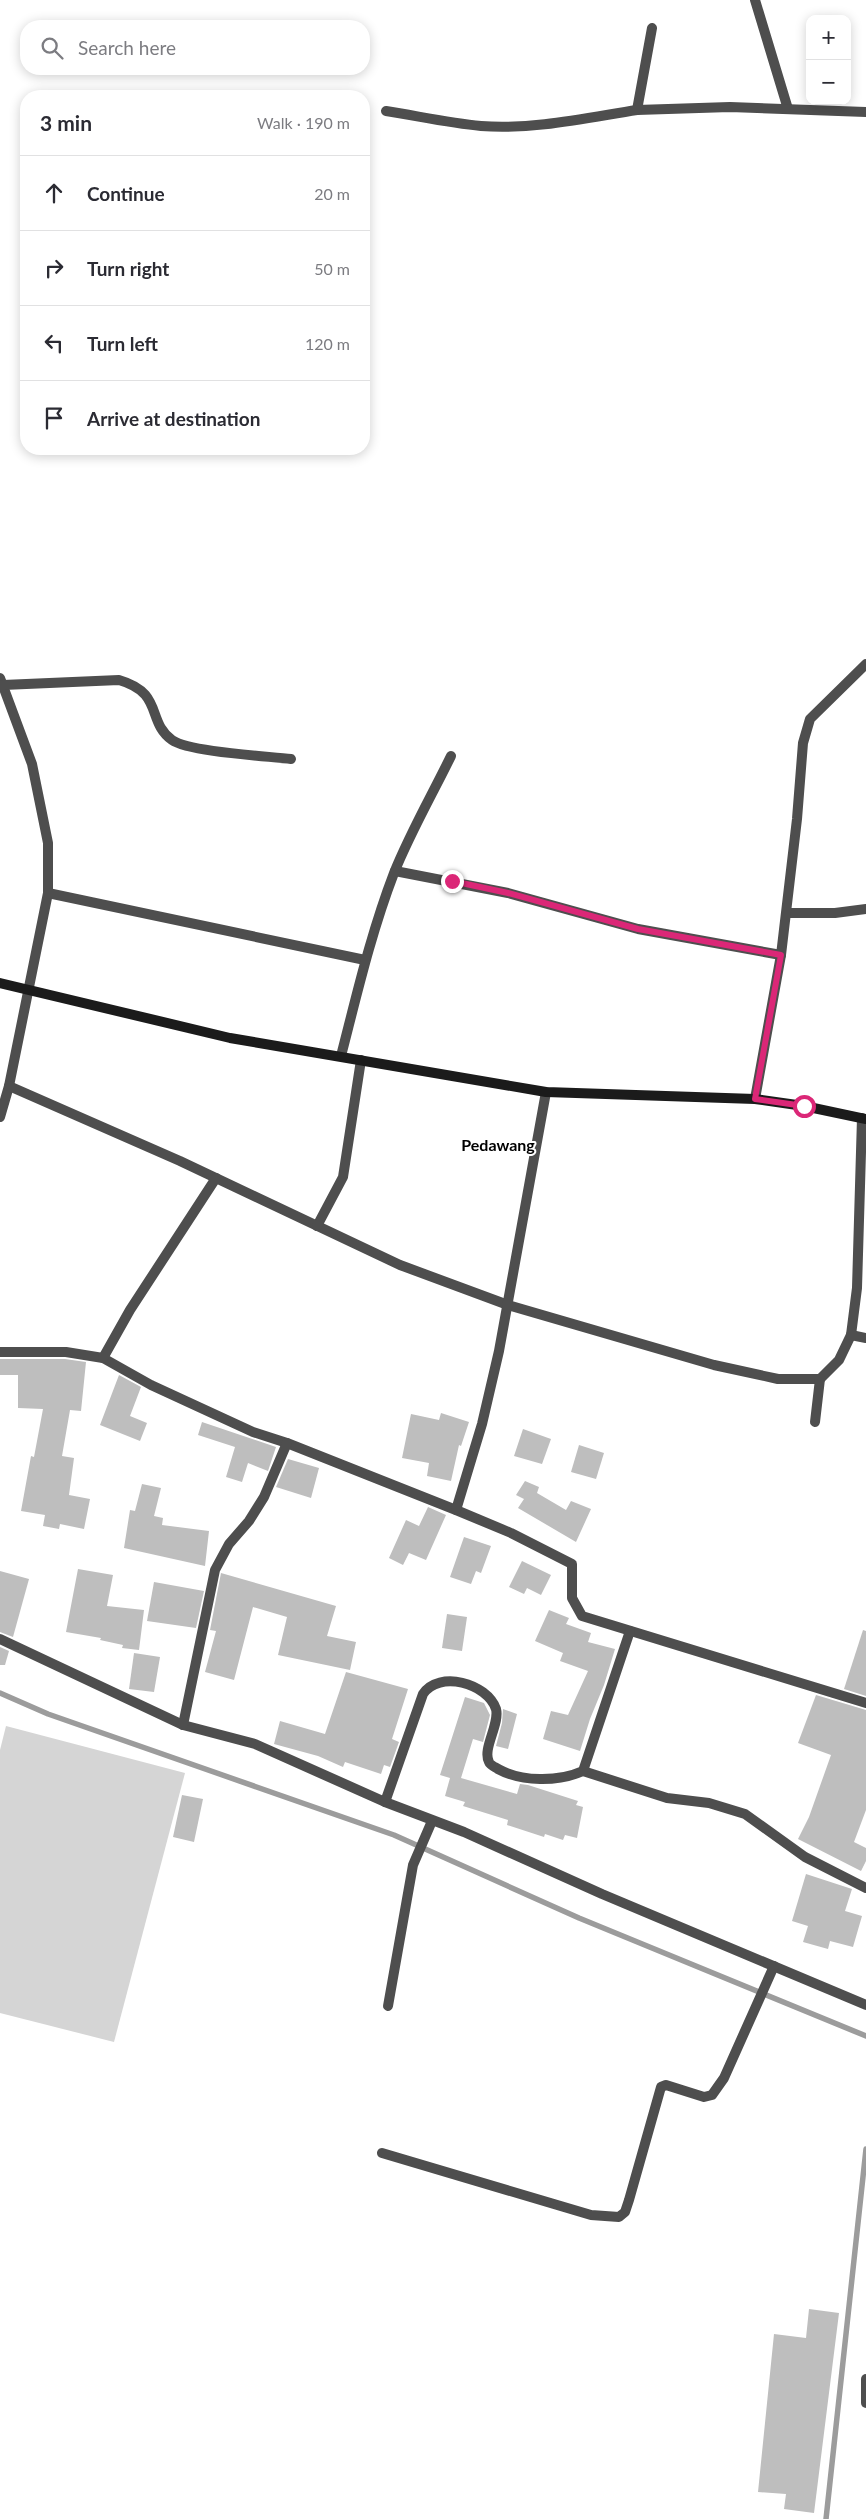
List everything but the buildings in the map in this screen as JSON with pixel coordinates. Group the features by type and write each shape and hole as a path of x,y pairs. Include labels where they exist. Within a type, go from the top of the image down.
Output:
{"street":[{"path":"755,0 788,109"},
{"path":"637,110 652,28"},
{"path":"386,111 481,126 554,123 637,110 788,109 866,112"},
{"path":"755,1099 781,955 803,743 810,719 866,664"},
{"path":"0,1117 9,1086 48,893 48,843 32,764 2,682 118,680 134,685 143,692 163,732 183,746 291,759"},
{"path":"341,1056 365,960 395,871 451,756"},
{"path":"395,871 508,893 638,929 781,955"},
{"path":"48,893 365,960"},
{"path":"786,912 835,912 866,909"},
{"path":"0,983 230,1038 546,1092 755,1099 864,1119 857,1278 851,1335 840,1360 820,1379 815,1422"},
{"path":"317,1226 343,1177 361,1060"},
{"path":"9,1086 216,1178 400,1265 508,1305 714,1365 778,1379 820,1379"},
{"path":"456,1510 482,1424 508,1305 546,1092"},
{"path":"103,1358 130,1310 216,1178"},
{"path":"851,1335 866,1338"},
{"path":"0,1352 66,1352 103,1358 151,1385 252,1432 287,1443 512,1533 572,1564 572,1598 582,1616 866,1703"},
{"path":"184,1725 215,1570 229,1544 249,1521 264,1497 287,1443"},
{"path":"583,1771 630,1631"},
{"path":"0,1640 184,1725 255,1744 385,1802 464,1832 866,2005"},
{"path":"385,1802 423,1694 433,1684 447,1682 465,1684 480,1690 496,1709 488,1757 492,1765 508,1774 546,1779 568,1776 583,1771 667,1798 709,1803 745,1814 805,1857 866,1888"},
{"path":"388,2006 416,1857 432,1821"},
{"path":"382,2154 591,2216 619,2217 625,2212 629,2200 661,2087 666,2085 704,2097 712,2095 724,2078 774,1966"},
{"path":"866,2379 866,2403"}],"shaded area":[{"path":"6,1726 185,1773 114,2042 0,2013 0,1750"}],"waterway":[{"path":"0,1693 48,1714 394,1835 579,1918 866,2036"},
{"path":"826,2519 866,2149"}],"district":[{"name":"Pedawang","path":"498,1145"}],"route":[{"path":"452,881 508,893 638,929 781,955 755,1099 804,1106"}]}
